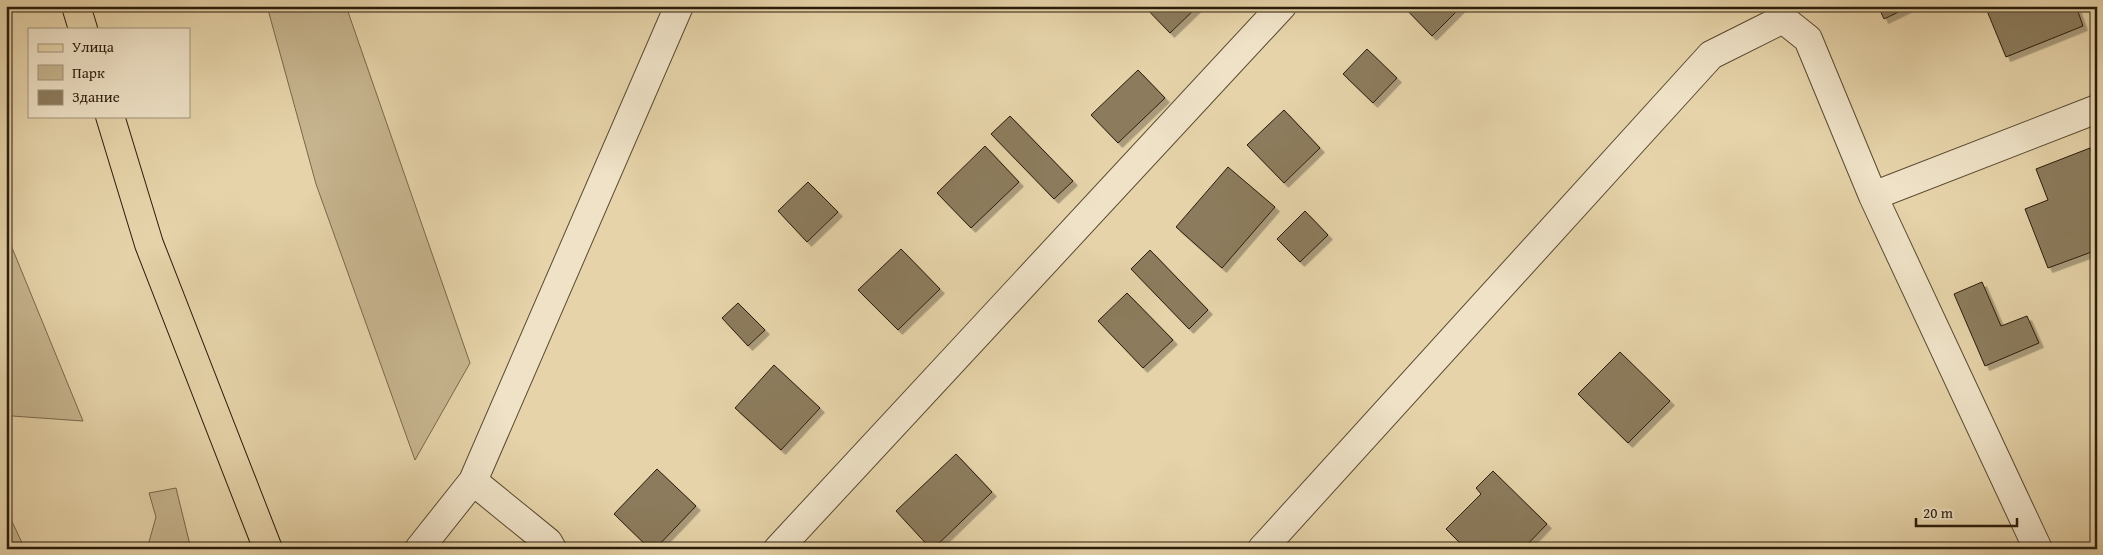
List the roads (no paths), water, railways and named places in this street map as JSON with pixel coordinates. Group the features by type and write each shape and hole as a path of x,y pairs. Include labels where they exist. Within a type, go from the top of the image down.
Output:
{"main road":[{"path":"76,6 83,28"},
{"path":"111,118 149,244 268,549"}],"street":[{"path":"419,549 473,481 679,6"},
{"path":"778,549 1282,6"},
{"path":"1262,549 1711,55 1784,13 1808,39 1873,196 2038,549"},
{"path":"1873,196 2097,109"},
{"path":"473,481 548,542 552,549"}]}
